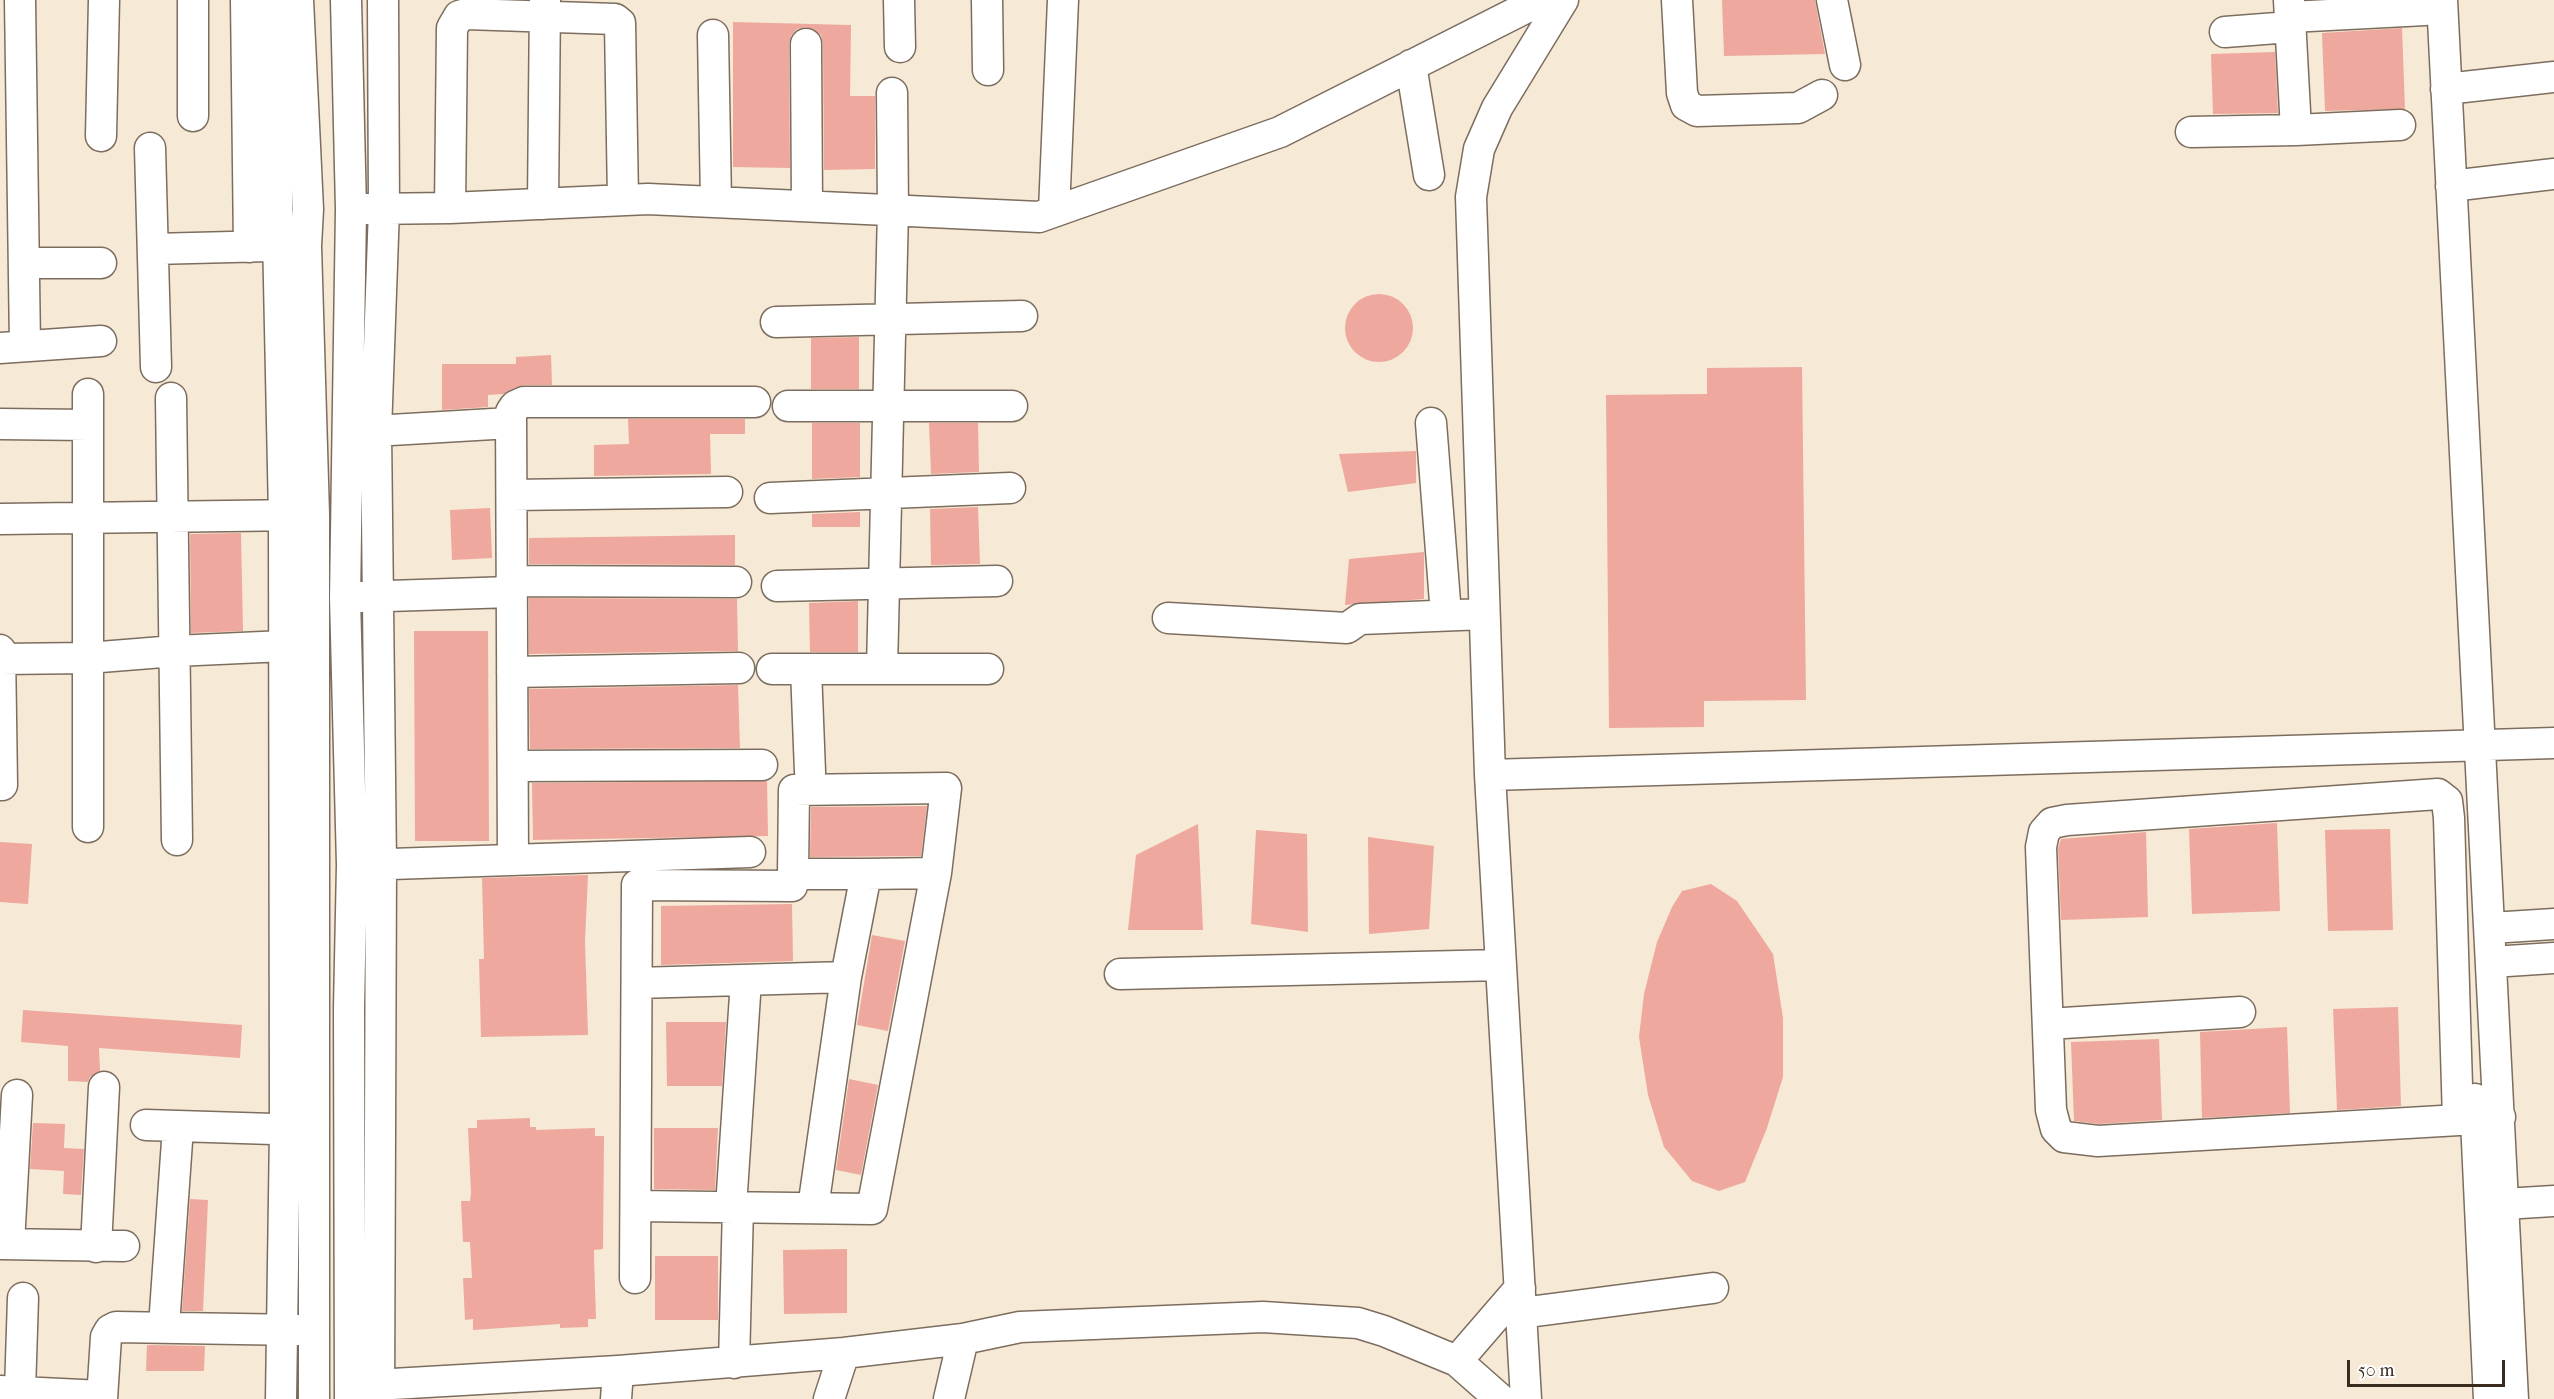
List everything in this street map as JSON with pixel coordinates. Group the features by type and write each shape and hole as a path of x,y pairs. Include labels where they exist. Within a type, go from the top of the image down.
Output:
{"street":[{"path":"20,0 11,203 16,271 13,347 100,341"},
{"path":"101,136 104,0"},
{"path":"192,0 193,116"},
{"path":"246,0 249,247"},
{"path":"273,0 314,515 314,1391"},
{"path":"298,0 308,209 292,246 284,515 285,1130 280,1330 281,1390 365,1392 617,1385 743,1362 963,1339 1020,1328 1263,1317 1358,1323 1426,1346 1457,1361 1500,1399"},
{"path":"346,0 351,209 362,432 377,514 378,597 367,865 349,1008 365,1392"},
{"path":"367,865 345,597 347,514 362,432 384,209 382,0"},
{"path":"899,0 900,46"},
{"path":"987,0 988,70"},
{"path":"1054,211 1063,0"},
{"path":"351,209 450,208 623,200 1039,216 1280,132 1540,0"},
{"path":"1526,1399 1490,775 1471,197 1479,149 1497,108 1563,0"},
{"path":"1677,0 1682,93 1686,105 1697,111 1798,108 1822,95"},
{"path":"1832,0 1845,65"},
{"path":"2225,32 2289,15 2431,3"},
{"path":"2431,3 2446,89 2451,186 2470,746 2478,1119 2489,1399"},
{"path":"2431,3 2470,746 2491,928 2492,962 2478,1119"},
{"path":"450,208 452,28 454,21 466,14 545,8 615,19 620,23 622,30 623,200"},
{"path":"543,204 545,8"},
{"path":"2289,15 2296,130"},
{"path":"713,35 716,202"},
{"path":"806,44 807,206"},
{"path":"1411,65 1429,175"},
{"path":"2446,89 2554,76"},
{"path":"882,669 893,210 892,93"},
{"path":"2191,132 2400,125"},
{"path":"150,148 156,367"},
{"path":"2451,186 2554,174"},
{"path":"153,249 292,246"},
{"path":"16,271 101,263"},
{"path":"776,322 1022,316"},
{"path":"88,394 88,827"},
{"path":"171,398 177,840"},
{"path":"513,860 510,423 515,405 524,402 755,402"},
{"path":"788,406 887,404 1012,406"},
{"path":"362,432 510,423"},
{"path":"1431,423 1446,615"},
{"path":"0,424 88,425"},
{"path":"770,498 1010,488"},
{"path":"512,495 727,492"},
{"path":"0,519 377,514"},
{"path":"777,586 997,581"},
{"path":"345,597 378,597 511,586 736,582"},
{"path":"1167,618 1347,628 1360,619 1484,614"},
{"path":"0,659 88,658 284,646"},
{"path":"0,650 2,785"},
{"path":"512,672 739,668"},
{"path":"772,669 988,669"},
{"path":"806,669 810,772"},
{"path":"1490,775 2554,743"},
{"path":"2349,750 2350,799"},
{"path":"513,766 762,765"},
{"path":"635,1278 637,885 792,886 794,790 946,788 936,873 872,1209 637,1206"},
{"path":"2478,1119 2098,1141 2064,1137 2052,1120 2041,847 2044,832 2052,823 2350,799 2430,793 2438,794 2447,801 2478,1119 2504,1204 2513,1399"},
{"path":"367,865 750,852"},
{"path":"793,874 936,873"},
{"path":"813,1208 846,977 866,874"},
{"path":"2491,928 2554,924"},
{"path":"2492,962 2554,958"},
{"path":"1120,974 1501,965"},
{"path":"637,983 846,977"},
{"path":"743,1362 745,1302 741,1208 746,980"},
{"path":"2048,1024 2240,1012"},
{"path":"18,1095 5,1244 110,1247 104,1087"},
{"path":"146,1125 315,1131"},
{"path":"164,1326 178,1127"},
{"path":"2504,1204 2554,1202"},
{"path":"1457,1361 1520,1300 1713,1288"},
{"path":"23,1298 10,1391 102,1398 106,1337 110,1330 123,1326 315,1331"},
{"path":"949,1399 963,1339"},
{"path":"829,1399 844,1353"}],"building":[{"path":"1722,0 1815,0 1825,54 1724,56"},
{"path":"733,22 851,25 850,96 875,96 875,169 824,170 823,44 821,35 806,27 797,29 791,36 789,44 790,168 733,167"},
{"path":"2402,28 2405,109 2325,111 2322,33"},
{"path":"2275,52 2278,113 2213,114 2211,54"},
{"path":"1379,294 1392,297 1403,304 1410,315 1413,328 1410,341 1403,352 1392,359 1379,362 1366,359 1355,352 1348,341 1345,328 1348,315 1355,304 1366,297"},
{"path":"859,337 859,389 811,389 811,338"},
{"path":"551,355 552,385 524,385 504,394 488,395 488,407 442,410 442,364 516,364 516,357"},
{"path":"1802,367 1806,700 1704,701 1704,727 1609,728 1606,395 1707,394 1707,368"},
{"path":"628,419 745,419 745,434 710,434 711,474 594,476 594,445 629,444"},
{"path":"812,423 860,423 860,477 812,479"},
{"path":"929,423 978,423 979,472 931,474"},
{"path":"1416,451 1416,483 1348,492 1339,454"},
{"path":"978,507 980,564 931,565 930,509"},
{"path":"490,508 492,558 452,560 450,510"},
{"path":"860,512 860,527 812,527 812,514"},
{"path":"241,533 243,631 191,633 190,534"},
{"path":"735,535 735,565 529,564 529,538"},
{"path":"1424,552 1424,599 1345,605 1349,559"},
{"path":"529,598 737,599 738,651 529,654"},
{"path":"858,601 858,652 810,652 809,603"},
{"path":"414,631 488,631 489,841 415,841"},
{"path":"738,685 740,748 530,749 529,689"},
{"path":"767,781 768,836 533,840 532,783"},
{"path":"927,806 921,856 810,857 811,807"},
{"path":"2277,823 2280,911 2192,914 2189,829"},
{"path":"1198,824 1203,930 1128,930 1136,855"},
{"path":"2390,829 2393,930 2328,931 2325,830"},
{"path":"1256,830 1307,834 1308,932 1251,924"},
{"path":"2146,832 2148,917 2061,920 2058,848 2061,839"},
{"path":"1368,837 1434,846 1429,929 1369,934"},
{"path":"0,842 32,844 28,904 0,902"},
{"path":"588,875 585,941 588,1035 481,1037 479,959 484,959 482,878"},
{"path":"1711,884 1737,901 1773,954 1783,1018 1783,1077 1767,1128 1745,1182 1719,1191 1692,1181 1664,1147 1648,1095 1639,1037 1644,994 1657,942 1672,907 1682,891"},
{"path":"792,904 793,961 661,965 661,906"},
{"path":"872,935 905,941 888,1031 857,1025"},
{"path":"2398,1007 2401,1106 2337,1110 2333,1009"},
{"path":"23,1010 242,1025 240,1058 99,1048 100,1071 90,1077 88,1082 68,1081 68,1046 21,1042"},
{"path":"666,1022 726,1022 722,1086 667,1086"},
{"path":"2287,1027 2290,1113 2202,1118 2200,1032"},
{"path":"2159,1039 2162,1120 2099,1124 2074,1121 2071,1042"},
{"path":"849,1079 878,1085 861,1175 836,1170"},
{"path":"530,1118 530,1127 536,1127 536,1130 595,1128 595,1136 604,1136 603,1249 594,1250 596,1319 588,1319 588,1327 560,1328 560,1324 473,1330 473,1319 465,1320 463,1278 472,1278 470,1242 463,1242 461,1201 470,1201 471,1193 468,1128 477,1128 477,1120"},
{"path":"33,1123 65,1124 64,1148 84,1149 81,1195 63,1194 64,1171 30,1169"},
{"path":"654,1128 718,1128 715,1190 654,1189"},
{"path":"190,1199 208,1200 203,1311 182,1311"},
{"path":"847,1249 847,1313 784,1314 783,1250"},
{"path":"655,1256 718,1256 718,1320 655,1320"},
{"path":"147,1345 205,1346 204,1371 146,1371"}]}
